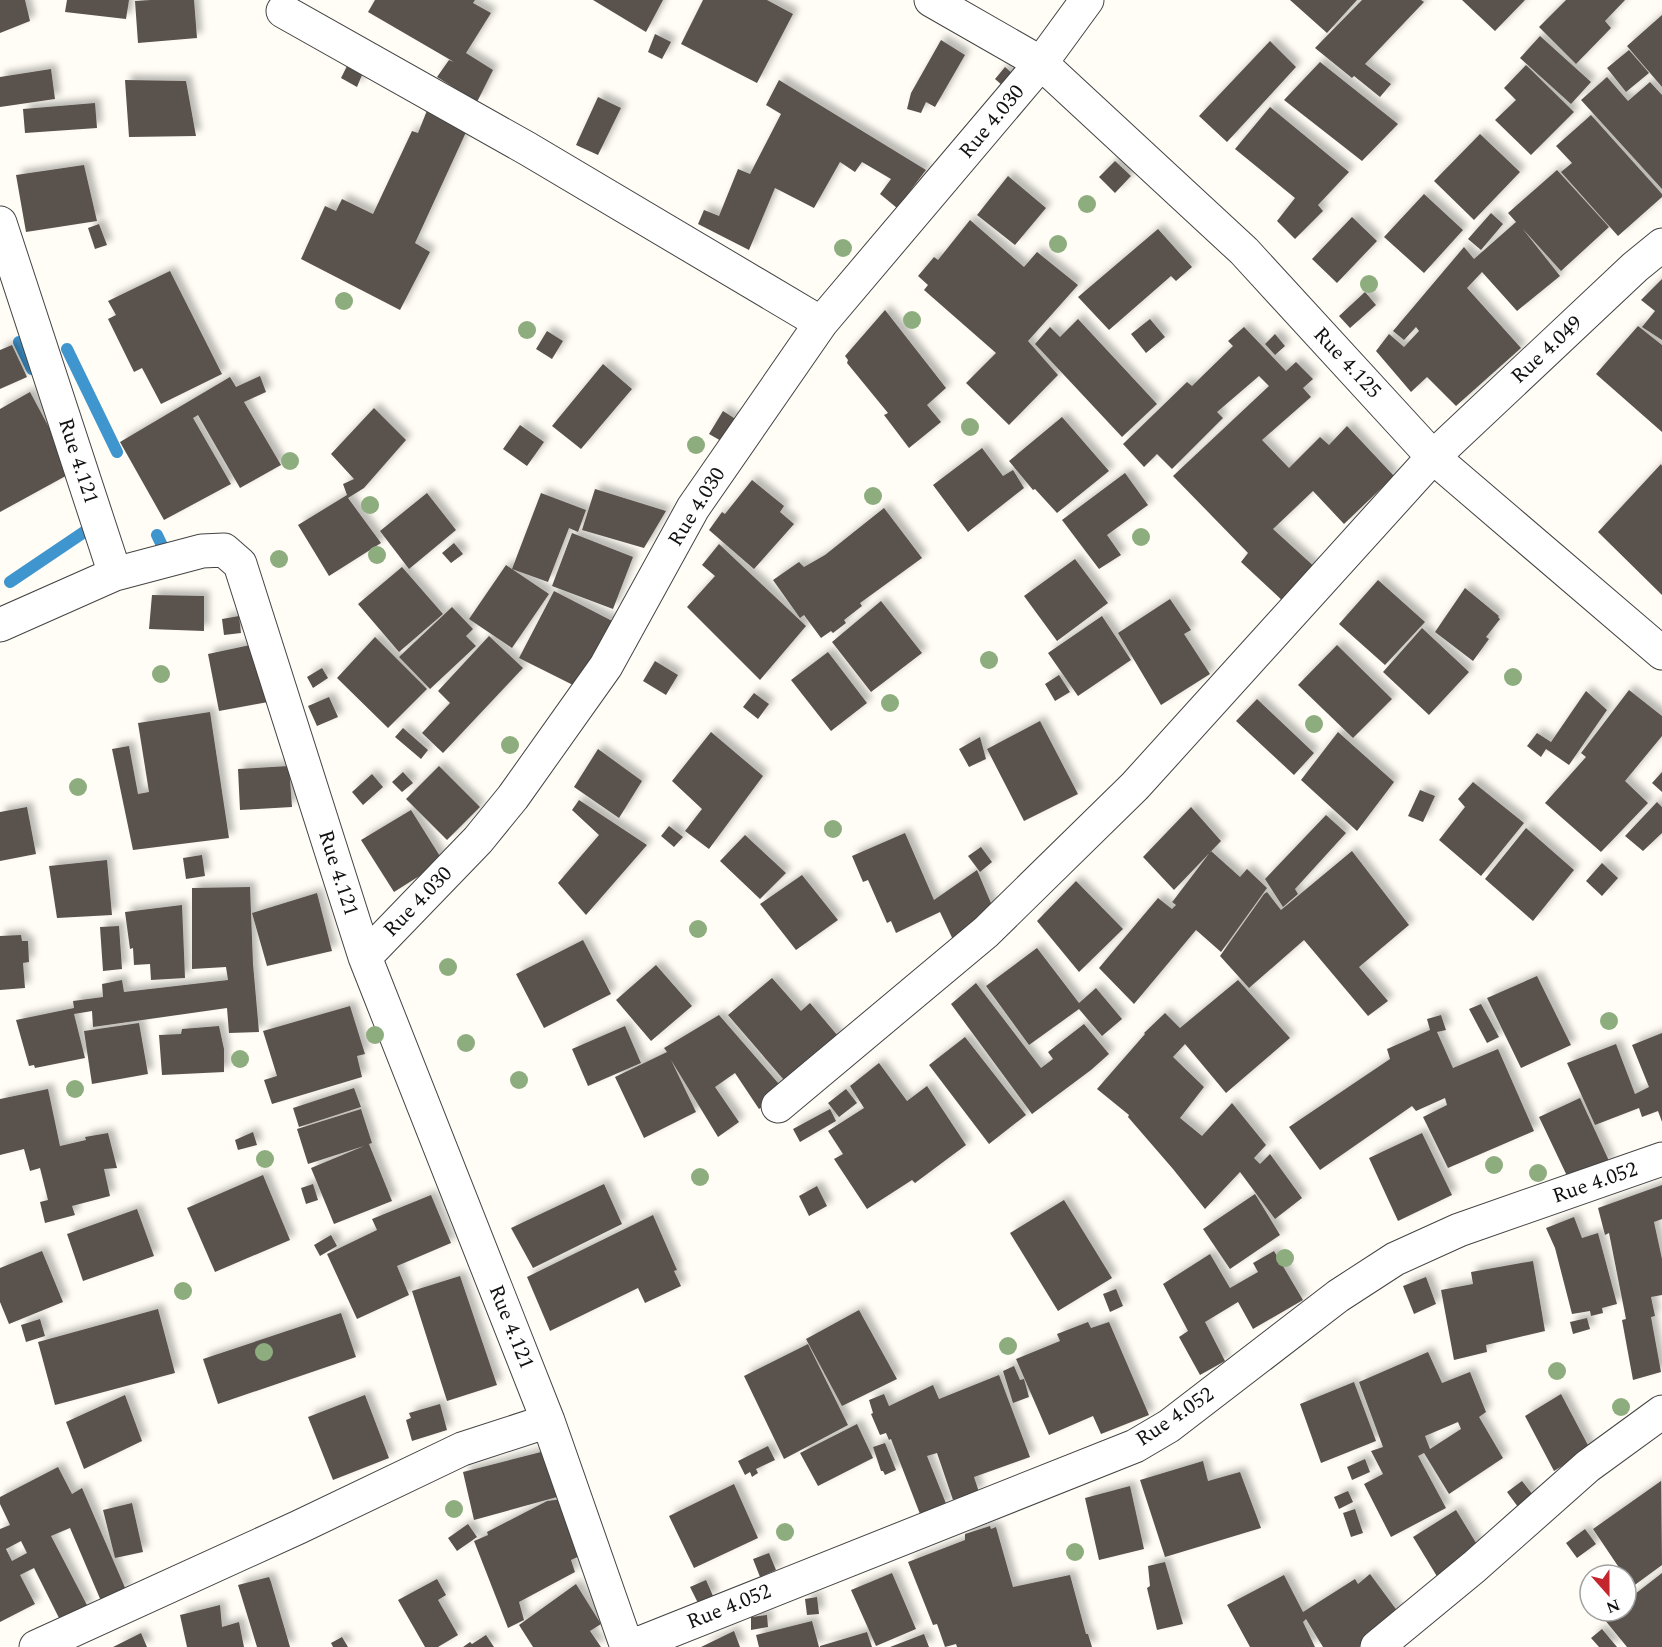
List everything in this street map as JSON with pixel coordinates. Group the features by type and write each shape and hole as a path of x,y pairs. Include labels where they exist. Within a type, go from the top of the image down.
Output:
{"street":[{"name":"Rue 4.125","path":"931,0 1041,63 1244,251 1433,457 1662,653"},
{"name":"Rue 4.030","path":"365,957 478,840 513,797 606,666 693,508 821,323 1041,63 1087,0"},
{"path":"283,11 528,149 821,323"},
{"name":"Rue 4.121","path":"0,223 115,574 202,551 224,550 240,564 365,957 548,1421 628,1647"},
{"name":"Rue 4.049","path":"778,1106 986,932 1135,786 1433,457 1635,267 1662,245"},
{"path":"0,625 115,574"},
{"name":"Rue 4.052","path":"628,1647 1135,1446 1169,1426 1338,1296 1395,1259 1459,1230 1662,1159"},
{"path":"1377,1647 1474,1567 1588,1466 1662,1412"},
{"path":"36,1647 299,1527 462,1449 548,1421"}],"building":[{"path":"0,0 25,0 30,21 0,33"},
{"path":"67,0 129,0 126,19 65,12"},
{"path":"194,0 197,38 138,43 135,1"},
{"path":"375,0 475,0 473,3 491,13 466,53 493,70 477,102 437,77 449,60 454,62 368,12"},
{"path":"593,0 663,0 646,32"},
{"path":"703,0 767,0 793,14 757,83 681,44"},
{"path":"1290,0 1357,0 1327,33"},
{"path":"1362,0 1421,0 1424,2 1365,64 1391,84 1380,97 1315,48"},
{"path":"1462,0 1525,0 1495,31"},
{"path":"1566,0 1625,0 1605,21 1611,28 1576,64 1539,27"},
{"path":"1662,15 1662,87 1627,46"},
{"path":"655,34 671,42 662,59 648,52"},
{"path":"1540,36 1591,82 1571,104 1520,58"},
{"path":"941,40 965,55 935,107 926,102 921,113 907,109 911,93"},
{"path":"1270,41 1296,67 1227,142 1199,116"},
{"path":"1629,50 1649,73 1626,92 1607,68"},
{"path":"1320,62 1398,124 1362,161 1284,100"},
{"path":"1526,65 1574,112 1531,155 1495,120 1516,100 1504,88"},
{"path":"347,66 362,75 357,87 341,78"},
{"path":"1005,67 1021,81 1011,93 995,79"},
{"path":"51,69 55,99 0,107 0,77"},
{"path":"1607,77 1628,101 1650,82 1662,95 1662,189 1581,100"},
{"path":"125,80 186,81 196,136 129,137"},
{"path":"779,80 926,170 897,208 880,194 891,179 862,162 855,172 840,162 814,208 775,188 749,250 698,224 704,210 719,216 738,169 750,174 781,114 766,105"},
{"path":"598,97 621,108 598,155 576,145"},
{"path":"95,103 97,128 25,133 23,109"},
{"path":"1270,107 1349,172 1318,205 1323,211 1295,239 1277,221 1295,198 1235,149"},
{"path":"428,108 467,130 415,243 430,252 400,310 301,259 325,206 336,211 342,199 373,214 412,131 418,133"},
{"path":"1591,115 1662,194 1662,197 1618,236 1561,172 1572,163 1556,146"},
{"path":"1480,134 1520,172 1474,220 1434,181"},
{"path":"1115,161 1131,176 1115,193 1099,177"},
{"path":"84,165 97,221 26,232 16,175"},
{"path":"1557,170 1609,227 1561,271 1522,228 1560,276 1517,311 1482,272 1467,288 1521,348 1456,406 1427,377 1411,392 1376,351 1389,334 1404,347 1419,331 1416,327 1404,340 1393,331 1464,247 1474,259 1516,222 1508,213"},
{"path":"1008,176 1046,208 1015,245 977,215"},
{"path":"1424,194 1463,230 1424,273 1384,237"},
{"path":"1491,213 1503,224 1481,250 1468,239"},
{"path":"1352,217 1377,241 1337,283 1312,259"},
{"path":"970,220 1024,267 1037,252 1078,285 1028,341 1058,375 1009,425 966,383 996,353 924,290 928,285 918,276 934,257 938,260"},
{"path":"99,224 107,245 95,249 88,228"},
{"path":"1158,229 1192,267 1176,281 1171,276 1109,330 1078,297"},
{"path":"170,271 222,374 161,404 142,368 134,372 108,319 116,315 108,301"},
{"path":"1662,279 1662,340 1642,327 1655,311 1641,300"},
{"path":"1365,292 1376,305 1350,328 1339,316"},
{"path":"885,310 946,388 927,405 941,422 909,448 884,415 888,413 847,363 845,356"},
{"path":"1078,319 1157,404 1122,437 1035,344 1050,327 1060,337"},
{"path":"1150,319 1165,337 1146,353 1131,334"},
{"path":"1638,326 1662,345 1662,432 1596,374"},
{"path":"1244,327 1286,371 1296,362 1313,379 1303,388 1311,397 1262,440 1289,468 1320,437 1329,445 1347,426 1394,476 1344,524 1313,491 1273,529 1318,570 1285,603 1241,562 1248,553 1173,476 1269,386 1259,376 1217,412 1223,418 1172,469 1157,454 1144,467 1123,444 1187,382 1192,386 1233,346 1228,341"},
{"path":"547,331 563,341 552,359 536,349"},
{"path":"1275,334 1285,346 1275,355 1265,344"},
{"path":"12,345 27,377 0,389 0,350"},
{"path":"603,364 632,389 581,449 552,426"},
{"path":"260,376 266,392 244,402 281,465 240,488 198,415 193,418 231,484 164,520 120,442 230,377 236,387"},
{"path":"30,392 73,472 0,512 0,409"},
{"path":"374,408 406,440 364,488 348,498 381,543 329,576 298,525 347,495 343,484 354,479 331,454"},
{"path":"723,411 737,420 723,442 709,434"},
{"path":"1062,417 1109,471 1057,513 1035,489 1033,490 1009,461"},
{"path":"520,425 544,442 527,466 503,449"},
{"path":"982,448 1003,476 1013,470 1024,488 968,532 933,485"},
{"path":"1661,464 1662,466 1662,595 1598,532"},
{"path":"1125,473 1148,505 1107,535 1121,555 1099,569 1062,520"},
{"path":"752,480 784,506 780,512 794,524 754,569 709,530 722,512 725,514"},
{"path":"595,489 666,511 644,548 582,530"},
{"path":"427,493 456,530 409,569 380,531"},
{"path":"541,493 586,510 578,532 569,528 548,582 512,569"},
{"path":"884,508 922,558 860,603 862,606 844,620 846,623 833,633 831,631 821,638 804,615 800,618 773,580 799,562 804,567 825,555"},
{"path":"572,533 633,557 613,609 552,586"},
{"path":"454,543 463,554 451,563 442,553"},
{"path":"719,544 806,626 760,680 687,607 715,576 702,565"},
{"path":"1075,559 1108,603 1057,641 1024,596"},
{"path":"506,565 549,594 512,648 469,619"},
{"path":"402,567 443,614 399,652 358,604"},
{"path":"1378,580 1425,622 1385,665 1339,624"},
{"path":"1465,588 1500,619 1486,637 1489,639 1473,661 1435,632"},
{"path":"554,591 618,624 583,690 519,658"},
{"path":"152,595 204,596 204,631 149,629"},
{"path":"1170,599 1191,630 1184,634 1210,674 1161,705 1118,633"},
{"path":"881,601 922,653 871,692 832,642"},
{"path":"452,607 473,629 466,636 476,646 430,689 399,657"},
{"path":"239,616 241,633 224,635 222,619"},
{"path":"1102,616 1131,660 1078,696 1048,653"},
{"path":"1422,628 1469,672 1429,715 1383,672"},
{"path":"489,636 523,668 443,753 422,733 450,703 438,691"},
{"path":"375,637 427,689 388,728 337,678"},
{"path":"255,644 268,702 219,711 208,654"},
{"path":"1337,645 1392,699 1353,738 1298,685"},
{"path":"828,652 867,703 831,731 791,680"},
{"path":"655,661 678,675 666,695 643,681"},
{"path":"322,668 328,678 313,688 307,677"},
{"path":"1059,675 1070,692 1055,701 1045,684"},
{"path":"1629,690 1662,716 1662,736 1625,781 1648,803 1601,852 1545,803 1586,757 1581,753"},
{"path":"1586,691 1607,710 1569,765 1546,749 1541,757 1527,746 1537,733 1551,742"},
{"path":"754,693 769,704 758,719 743,707"},
{"path":"329,697 338,717 317,726 308,706"},
{"path":"1257,699 1314,753 1294,775 1236,721"},
{"path":"210,712 229,838 133,850 112,749 129,746 138,794 149,792 138,723"},
{"path":"1040,721 1078,794 1024,821 987,749"},
{"path":"403,728 428,750 421,759 395,737"},
{"path":"711,732 763,776 709,849 685,831 702,809 672,781"},
{"path":"1338,732 1394,782 1357,831 1301,780"},
{"path":"980,737 986,759 969,767 959,749"},
{"path":"598,749 642,781 619,818 574,787"},
{"path":"289,766 292,807 240,810 238,769"},
{"path":"439,766 480,807 447,840 406,799"},
{"path":"403,772 413,783 402,792 392,782"},
{"path":"1662,772 1662,792 1652,783"},
{"path":"372,774 383,787 363,805 352,792"},
{"path":"1473,782 1524,823 1481,876 1439,840 1465,807 1458,799"},
{"path":"1420,790 1435,796 1423,822 1408,816"},
{"path":"579,800 647,845 586,915 558,883 599,835 572,810"},
{"path":"1657,802 1662,807 1662,833 1643,851 1625,836"},
{"path":"27,807 36,854 0,861 0,812"},
{"path":"1191,807 1221,841 1174,890 1143,857"},
{"path":"411,810 443,861 394,892 361,840"},
{"path":"1326,815 1346,833 1295,889 1298,894 1283,907 1265,879"},
{"path":"669,826 683,837 674,847 661,836"},
{"path":"1526,828 1574,870 1533,921 1485,879"},
{"path":"905,833 934,900 977,870 996,915 955,944 940,912 896,933 891,921 887,923 868,880 863,882 852,856"},
{"path":"745,835 786,873 760,899 720,861"},
{"path":"981,847 992,862 980,872 968,856"},
{"path":"1211,851 1240,877 1247,869 1267,888 1221,952 1196,930 1134,1004 1099,968 1158,898 1172,909 1176,905 1172,902"},
{"path":"1352,851 1409,925 1359,967 1388,1001 1368,1016 1304,940 1249,988 1220,956 1264,894 1267,892 1281,910"},
{"path":"202,855 205,876 186,879 183,858"},
{"path":"107,860 112,915 57,918 49,866"},
{"path":"1602,863 1618,878 1602,896 1586,881"},
{"path":"802,875 838,920 796,950 760,904"},
{"path":"1076,881 1123,929 1079,972 1037,921"},
{"path":"250,887 259,1032 229,1033 227,1008 93,1027 92,1011 74,1014 85,1058 35,1068 34,1065 29,1066 16,1020 74,1008 73,1001 103,997 102,984 122,980 124,992 228,980 226,967 192,969 192,888"},
{"path":"317,893 332,951 267,966 252,913"},
{"path":"182,905 185,978 151,980 150,964 134,965 133,948 130,949 125,912"},
{"path":"119,926 122,969 103,971 100,927"},
{"path":"21,935 22,941 28,941 29,962 23,963 25,988 0,990 0,936"},
{"path":"583,940 611,994 544,1028 516,974"},
{"path":"1037,948 1079,1003 1096,988 1122,1019 1102,1036 1079,1009 1029,1045 986,986"},
{"path":"656,965 692,1006 651,1041 616,1000"},
{"path":"1537,976 1571,1045 1521,1068 1487,998"},
{"path":"772,978 801,1011 810,1003 843,1042 790,1087 728,1015"},
{"path":"1238,980 1290,1038 1226,1093 1185,1044 1173,1057 1204,1087 1180,1118 1202,1136 1232,1103 1266,1145 1254,1158 1260,1164 1270,1154 1302,1198 1275,1219 1240,1172 1205,1209 1128,1117 1129,1115 1097,1089 1144,1033 1165,1013 1180,1028"},
{"path":"976,983 1041,1068 1053,1059 1048,1052 1084,1024 1109,1054 1032,1114 951,1004"},
{"path":"1481,1004 1499,1037 1487,1043 1469,1009"},
{"path":"350,1006 365,1054 357,1056 362,1077 272,1104 264,1080 277,1076 263,1031"},
{"path":"719,1015 785,1091 759,1109 735,1073 715,1087 739,1122 718,1137 671,1060 696,1112 644,1138 615,1077 667,1052 664,1048"},
{"path":"1441,1015 1446,1030 1437,1032 1453,1068 1498,1049 1534,1131 1448,1168 1423,1117 1447,1105 1445,1098 1416,1111 1412,1106 1320,1170 1289,1127 1390,1059 1387,1049 1430,1030 1427,1019"},
{"path":"139,1023 148,1074 92,1084 84,1031"},
{"path":"219,1026 224,1049 224,1072 162,1075 159,1035 181,1034 182,1029"},
{"path":"625,1026 641,1063 588,1086 572,1049"},
{"path":"1662,1033 1662,1122 1658,1111 1642,1117 1639,1108 1595,1125 1567,1063 1616,1044 1635,1094 1649,1087 1632,1045"},
{"path":"965,1037 1026,1115 989,1144 929,1065"},
{"path":"879,1063 907,1101 927,1086 966,1145 915,1183 912,1180 867,1209 834,1159 843,1154 828,1131 864,1108 850,1086"},
{"path":"354,1088 361,1107 299,1127 293,1108"},
{"path":"48,1089 60,1146 86,1140 85,1137 108,1133 117,1168 104,1169 110,1196 72,1206 75,1215 45,1223 40,1202 48,1200 40,1168 30,1171 24,1149 0,1155 0,1099"},
{"path":"846,1089 857,1103 839,1117 828,1103"},
{"path":"1580,1098 1610,1163 1568,1178 1539,1117"},
{"path":"361,1109 372,1143 369,1144 392,1201 334,1224 311,1168 364,1146 308,1164 297,1129"},
{"path":"830,1109 836,1121 800,1142 793,1129"},
{"path":"253,1132 257,1145 238,1150 235,1140"},
{"path":"1422,1133 1452,1195 1398,1221 1369,1158"},
{"path":"263,1175 290,1240 215,1272 187,1208"},
{"path":"313,1184 318,1200 306,1204 301,1188"},
{"path":"604,1184 622,1224 533,1268 511,1228"},
{"path":"1662,1185 1662,1219 1654,1222 1662,1259 1662,1295 1651,1297 1655,1316 1651,1317 1661,1372 1633,1380 1622,1320 1626,1319 1609,1233 1605,1235 1598,1208"},
{"path":"817,1186 827,1206 809,1216 799,1196"},
{"path":"1255,1194 1280,1235 1230,1269 1203,1229"},
{"path":"431,1195 451,1243 397,1266 409,1295 357,1319 327,1254 377,1230 372,1219"},
{"path":"1064,1200 1112,1278 1058,1311 1010,1233"},
{"path":"137,1209 154,1256 83,1281 67,1234"},
{"path":"653,1215 677,1270 674,1271 681,1286 645,1303 638,1288 550,1331 527,1277"},
{"path":"1574,1217 1582,1238 1598,1233 1617,1304 1602,1308 1603,1313 1591,1316 1590,1311 1572,1314 1555,1248 1546,1228"},
{"path":"331,1235 337,1246 320,1256 314,1245"},
{"path":"42,1251 63,1302 9,1324 0,1302 0,1268"},
{"path":"1274,1251 1303,1300 1253,1329 1238,1302 1205,1322 1225,1361 1200,1375 1179,1337 1188,1331 1163,1284 1210,1254 1230,1288 1258,1272 1253,1263"},
{"path":"1533,1261 1545,1331 1486,1345 1487,1352 1454,1360 1441,1290 1473,1284 1471,1272"},
{"path":"460,1276 497,1385 447,1401 412,1291"},
{"path":"1426,1277 1436,1304 1414,1314 1403,1286"},
{"path":"1116,1289 1123,1306 1110,1312 1103,1294"},
{"path":"158,1309 175,1373 55,1405 38,1342"},
{"path":"859,1310 897,1379 842,1406 806,1339"},
{"path":"341,1313 356,1357 218,1404 203,1359"},
{"path":"1587,1318 1590,1329 1573,1334 1570,1322"},
{"path":"40,1319 45,1336 26,1342 21,1325"},
{"path":"1088,1322 1091,1328 1109,1322 1149,1415 1101,1434 1093,1416 1049,1435 1016,1359 1060,1341 1057,1334"},
{"path":"808,1344 848,1425 784,1459 744,1376"},
{"path":"1428,1352 1442,1383 1470,1372 1486,1412 1479,1417 1503,1458 1449,1494 1424,1453 1418,1456 1446,1508 1391,1537 1364,1484 1383,1474 1371,1451 1383,1447 1359,1382","holes":["1458,1422 1461,1429 1430,1449 1425,1436"]},
{"path":"1014,1366 1020,1380 1024,1379 1029,1397 1013,1403 1003,1371"},
{"path":"999,1375 1030,1457 974,1477 979,1492 953,1500 937,1453 927,1456 947,1506 920,1514 891,1439 889,1440 886,1433 880,1435 871,1414 873,1413 869,1400 884,1394 889,1406 933,1385 939,1399"},
{"path":"1354,1382 1376,1441 1321,1463 1300,1404"},
{"path":"1561,1394 1590,1449 1554,1471 1525,1416"},
{"path":"125,1395 142,1441 84,1469 66,1422"},
{"path":"365,1395 389,1458 333,1480 308,1417"},
{"path":"440,1404 447,1430 412,1441 406,1420 411,1418 409,1413"},
{"path":"857,1424 873,1458 818,1486 800,1453"},
{"path":"885,1443 896,1470 885,1475 881,1471 873,1447"},
{"path":"768,1446 775,1460 756,1469 758,1473 752,1477 750,1472 745,1475 738,1461"},
{"path":"545,1451 557,1497 474,1520 463,1472"},
{"path":"1365,1459 1370,1472 1352,1480 1347,1467"},
{"path":"1203,1461 1208,1481 1240,1472 1261,1528 1165,1557 1140,1480"},
{"path":"58,1467 72,1494 82,1488 126,1590 101,1601 70,1528 51,1536 88,1607 59,1618 34,1568 20,1575 35,1604 0,1622 0,1529 10,1525 0,1504 0,1497","holes":["21,1541 27,1553 12,1561 6,1549"]},
{"path":"1522,1481 1533,1495 1518,1507 1507,1492"},
{"path":"1661,1481 1662,1565 1638,1583 1638,1563 1616,1563 1593,1529"},
{"path":"734,1484 758,1538 694,1568 669,1516"},
{"path":"1130,1486 1144,1549 1099,1560 1085,1498"},
{"path":"1348,1491 1353,1502 1339,1509 1334,1497"},
{"path":"563,1499 584,1554 571,1560 575,1572 519,1602 524,1620 508,1628 474,1541 547,1501"},
{"path":"132,1503 143,1552 115,1558 103,1510"},
{"path":"1355,1509 1363,1533 1351,1537 1343,1513"},
{"path":"1456,1510 1481,1551 1438,1578 1413,1537"},
{"path":"468,1524 477,1537 457,1551 448,1538"},
{"path":"990,1526 991,1529 996,1527 1013,1587 1070,1575 1086,1634 1088,1634 1092,1647 957,1647 956,1644 945,1647 937,1624 933,1625 908,1562 965,1540 965,1534"},
{"path":"1585,1529 1596,1544 1577,1558 1566,1543"},
{"path":"769,1553 776,1570 760,1577 753,1559"},
{"path":"1165,1562 1183,1624 1157,1630 1147,1588 1150,1586 1148,1566"},
{"path":"892,1573 916,1629 876,1646 851,1590"},
{"path":"1662,1573 1662,1647 1627,1647 1607,1623 1638,1623 1638,1592"},
{"path":"1370,1574 1398,1612 1386,1630 1359,1647 1323,1647 1306,1619 1303,1622 1315,1647 1250,1647 1227,1605 1284,1575 1303,1612 1355,1579 1358,1584"},
{"path":"269,1577 290,1647 257,1647 238,1585"},
{"path":"437,1579 446,1595 438,1600 458,1635 438,1647 425,1647 398,1600"},
{"path":"706,1580 713,1596 698,1603 690,1587"},
{"path":"576,1584 601,1624 590,1631 601,1647 533,1647 519,1625"},
{"path":"817,1597 819,1614 807,1615 805,1599"},
{"path":"220,1605 222,1627 239,1622 244,1647 187,1647 180,1615"},
{"path":"767,1615 768,1627 751,1630 751,1617"},
{"path":"812,1621 819,1647 759,1647 756,1635"},
{"path":"1602,1629 1617,1647 1599,1647 1591,1638"},
{"path":"734,1631 740,1647 701,1647"},
{"path":"867,1632 872,1647 820,1647 820,1646"},
{"path":"141,1633 147,1647 113,1647"},
{"path":"924,1634 929,1647 890,1647"},
{"path":"486,1635 494,1647 463,1647 470,1642 472,1644"},
{"path":"342,1637 348,1647 333,1647 331,1643"}],"waterway":[{"path":"19,342 32,369"},
{"path":"67,349 117,452"},
{"path":"10,582 96,524"},
{"path":"157,535 168,558"}]}
